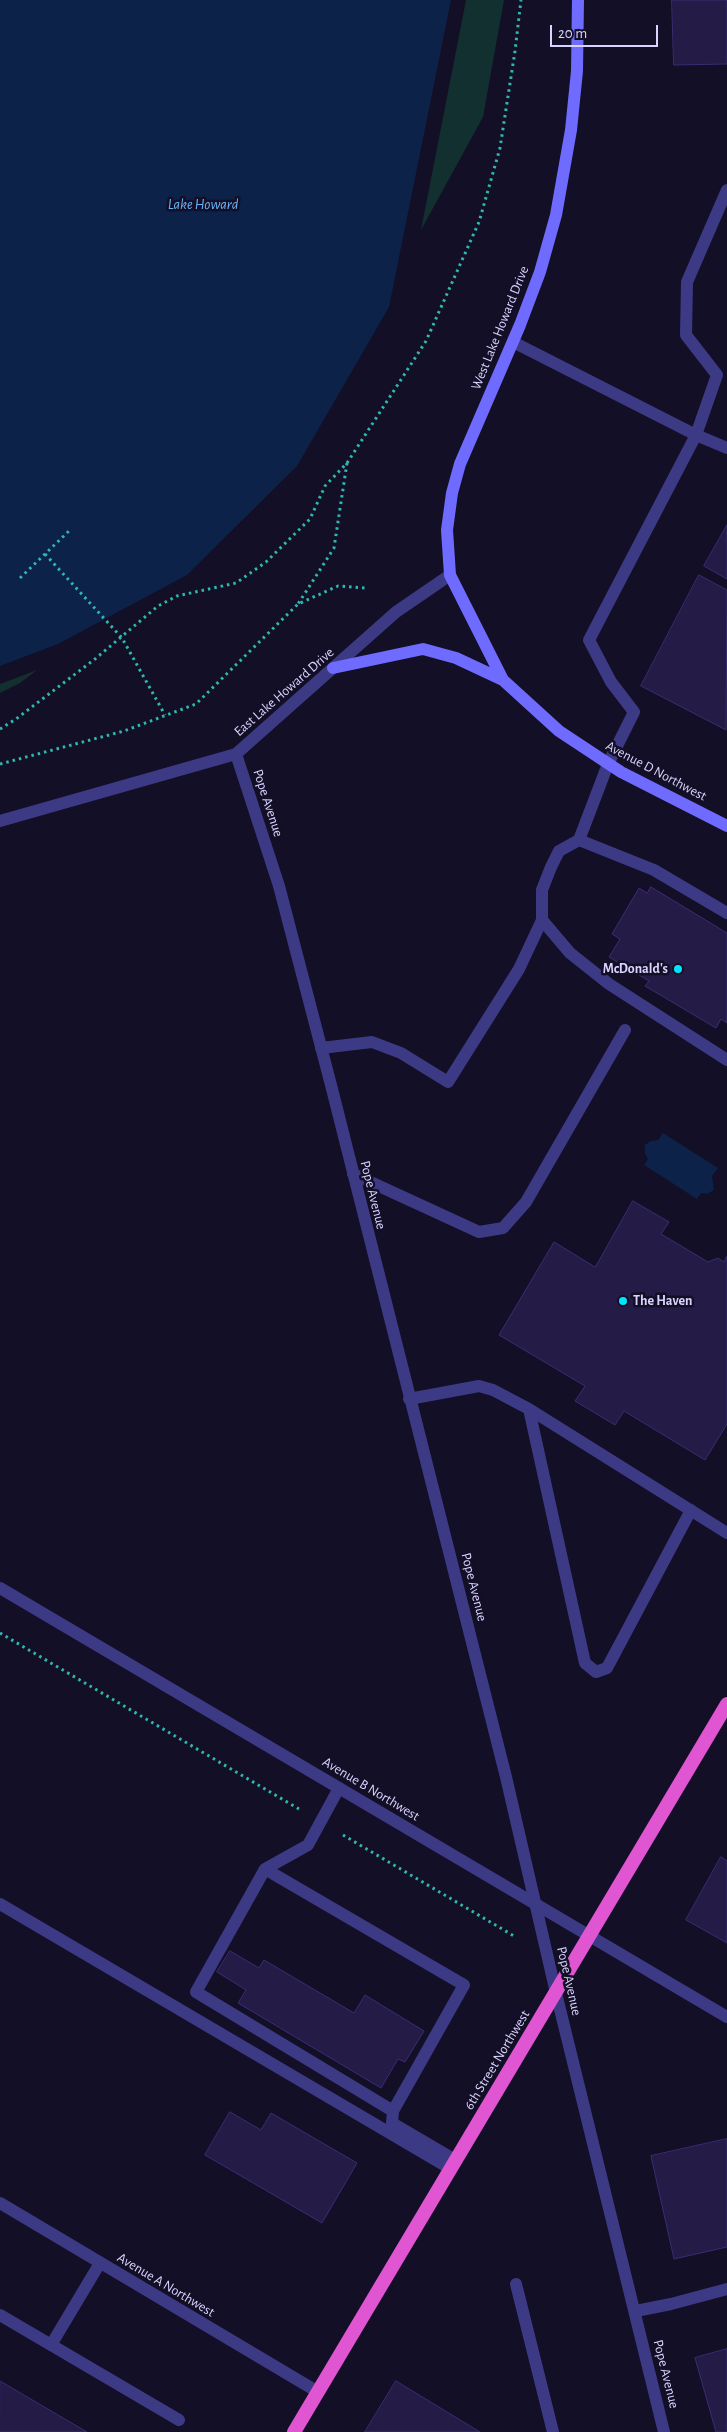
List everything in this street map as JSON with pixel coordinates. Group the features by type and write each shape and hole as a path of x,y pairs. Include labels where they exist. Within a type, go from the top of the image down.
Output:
{"highway":[{"name":"6th Street Northwest","path":"294,2432 727,1704"}],"main road":[{"name":"West Lake Howard Drive","path":"450,575 447,530 452,493 460,464 513,342 540,272 556,215 571,130 576,71 578,0"},
{"name":"Avenue D Northwest","path":"450,575 503,680 559,731 608,764 727,826"},
{"path":"333,668 423,649 456,658 503,680"}],"street":[{"path":"321,1048 372,1042 401,1053 448,1082 519,969 542,920 542,890 551,867 559,851 580,840 608,764 634,712 611,682 589,640 696,435 717,375 686,335 687,282 727,190"},
{"path":"513,342 696,435 727,448"},
{"name":"East Lake Howard Drive","path":"0,821 236,754 396,612 450,575"},
{"name":"Pope Avenue","path":"236,754 279,886 409,1399 436,1496 537,1904 556,1993 636,2311 664,2432"},
{"path":"580,840 654,870 727,913"},
{"path":"542,920 570,952 609,984 727,1060"},
{"path":"353,1174 479,1232 503,1228 526,1202 625,1030"},
{"path":"409,1399 479,1386 494,1390 528,1409 727,1533"},
{"path":"528,1409 585,1664 596,1672 607,1668 691,1510"},
{"name":"Avenue B Northwest","path":"0,1588 727,2016"},
{"path":"339,1788 308,1845 265,1869 196,1992 393,2111"},
{"path":"265,1869 464,1985 393,2111 392,2123 453,2164"},
{"path":"0,1904 453,2164"},
{"name":"Avenue A Northwest","path":"0,2203 318,2392"},
{"path":"51,2345 100,2263"},
{"path":"516,2284 553,2432"},
{"path":"636,2311 727,2289"},
{"path":"0,2315 179,2420"}],"path":[{"path":"0,729 16,719 122,638 158,606 177,596 236,583 266,562 310,519 325,486 347,463 426,341 479,222 500,148 515,51 520,0"},
{"path":"0,764 124,731 196,704 298,604 334,548 347,463"},
{"path":"20,578 70,530"},
{"path":"45,554 122,638 165,715"},
{"path":"298,604 338,586 365,588"},
{"path":"0,1633 514,1936"}],"green space":[{"path":"466,0 504,0 483,117 421,230"},
{"path":"37,670 20,683 0,693 0,684"}],"water":[{"name":"Lake Howard","path":"0,0 451,0 389,307 297,466 187,575 58,644 0,666"},
{"path":"663,1133 718,1168 712,1176 714,1190 707,1194 701,1193 697,1199 644,1165 648,1159 645,1154 645,1145 651,1141 658,1140"}],"building":[{"path":"672,0 727,0 727,64 674,65"},
{"path":"727,525 727,579 704,566"},
{"path":"699,575 727,590 726,730 641,686"},
{"name":"McDonald's","path":"651,887 727,933 727,1023 721,1019 716,1028 645,986 649,981 609,957 620,939 612,934 639,888 647,893"},
{"name":"The Haven","path":"633,1201 669,1222 661,1234 708,1262 718,1258 724,1262 727,1256 727,1424 705,1460 624,1411 615,1425 575,1401 585,1386 499,1335 554,1242 595,1267"},
{"path":"721,1857 727,1861 727,1943 686,1920"},
{"path":"230,1951 259,1968 264,1960 354,2013 365,1995 424,2031 405,2062 398,2059 381,2088 238,2003 246,1990 217,1972"},
{"path":"230,2112 261,2130 271,2113 357,2163 322,2223 205,2155"},
{"path":"727,2139 727,2247 674,2259 651,2156"},
{"path":"727,2349 727,2432 716,2432 695,2358"},
{"path":"0,2381 87,2432 0,2432"},
{"path":"396,2381 480,2432 365,2432"}],"place":[{"name":"McDonald's","path":"678,969"},
{"name":"The Haven","path":"623,1301"}]}
